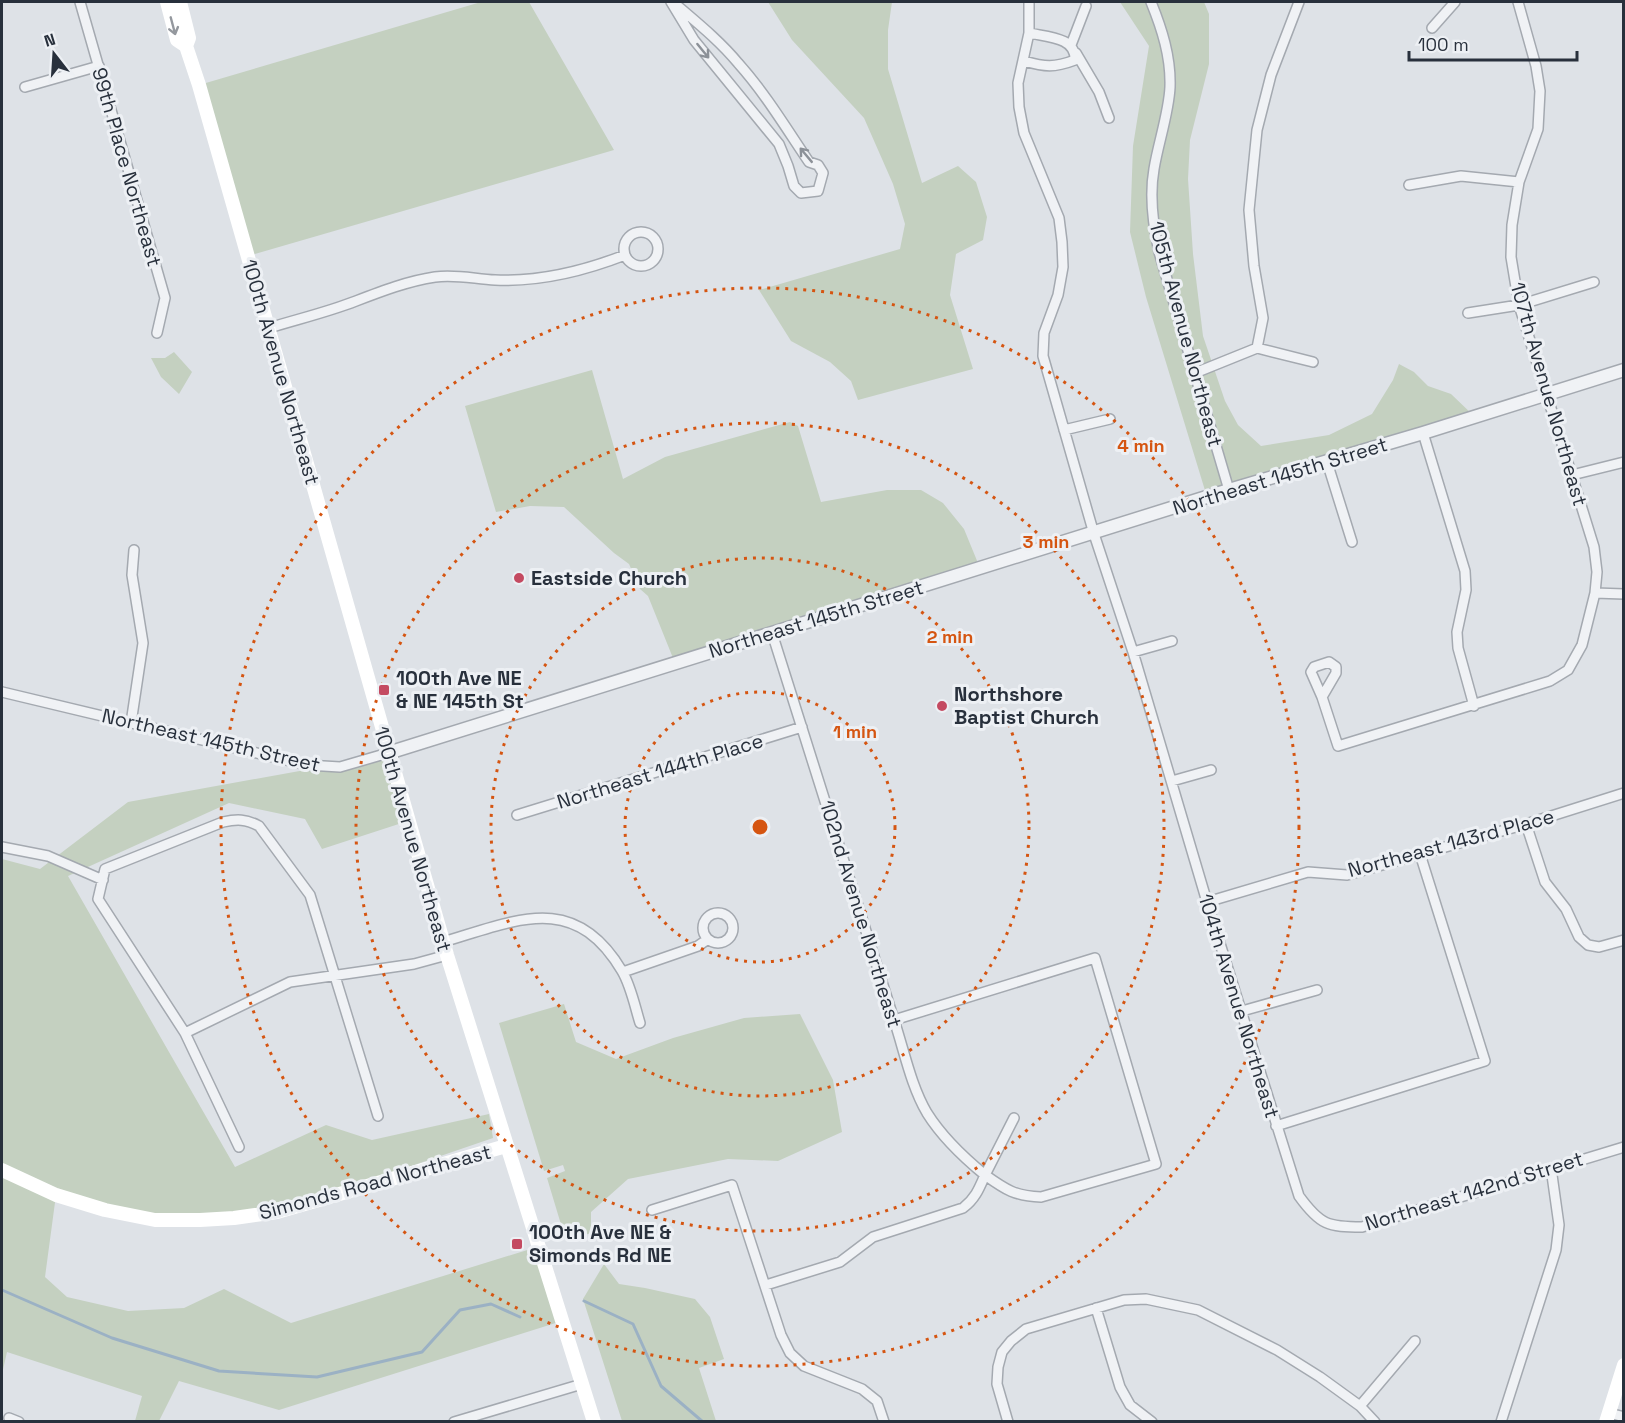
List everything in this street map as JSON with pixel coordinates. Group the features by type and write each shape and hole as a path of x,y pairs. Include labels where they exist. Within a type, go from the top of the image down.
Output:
{"main road":[{"name":"100th Avenue Northeast","path":"167,2 177,40 186,46"},
{"name":"100th Avenue Northeast","path":"180,2 189,38 186,46 388,753 445,948 594,1422"},
{"name":"Simonds Road Northeast","path":"2,1170 56,1195 105,1210 155,1220 200,1220 278,1212 506,1146"},
{"path":"1608,1417 1623,1365"}],"street":[{"name":"99th Place Northeast","path":"80,2 165,298 156,333"},
{"path":"672,2 710,33 738,62 766,98 809,162 818,165 823,173 818,191 801,193 794,186 789,166 779,144 694,40 672,2"},
{"name":"104th Avenue Northeast","path":"1029,2 1029,33 1018,83 1019,106 1024,133 1059,218 1063,267 1058,295 1044,333 1043,356 1094,534 1133,652 1276,1126 1299,1197 1310,1212 1323,1222"},
{"name":"105th Avenue Northeast","path":"1151,2 1162,28 1169,60 1170,89 1153,172 1152,217 1159,252 1229,490"},
{"path":"1257,348 1263,318 1254,266 1249,210 1257,130 1271,75 1299,2"},
{"path":"1432,28 1455,2"},
{"name":"107th Avenue Northeast","path":"1322,697 1338,746 1550,681 1568,670 1582,645 1598,572 1594,547 1519,305 1511,257 1512,225 1519,182 1538,129 1540,91 1536,66 1518,2"},
{"path":"1024,61 1043,66 1060,66 1075,60 1073,48 1086,6"},
{"path":"1029,33 1057,38 1073,48 1099,92 1109,118"},
{"path":"25,87 99,66"},
{"path":"1409,185 1461,176 1519,182"},
{"path":"268,328 355,302 383,290 432,277 496,280 533,278 569,273 625,255"},
{"path":"1468,313 1519,305 1594,282"},
{"path":"1195,373 1257,348 1313,362"},
{"name":"Northeast 145th Street","path":"2,692 315,766 340,767 1094,534 1229,490 1423,433 1623,370"},
{"path":"1064,430 1110,419"},
{"path":"1423,433 1465,571 1466,590 1457,632 1458,648 1474,706"},
{"path":"1327,462 1352,542"},
{"path":"1572,475 1623,462"},
{"path":"131,723 143,643 132,576 134,549"},
{"path":"1595,593 1623,594"},
{"name":"102nd Avenue Northeast","path":"772,633 894,1020 915,1084 927,1112 958,1152 1008,1192 1022,1196 1041,1197 1156,1164 1095,958 894,1020"},
{"path":"1133,652 1172,640"},
{"name":"Northeast 144th Place","path":"517,815 802,727"},
{"path":"1172,781 1211,770"},
{"name":"Northeast 143rd Place","path":"1208,902 1308,872 1347,875 1526,824 1623,793"},
{"path":"239,1148 185,1033 98,898 105,869 223,822 248,820 259,826 310,895 378,1116"},
{"path":"1526,824 1545,882 1566,909 1579,937 1588,945 1599,947 1623,940"},
{"path":"2,847 48,856 103,880"},
{"path":"1276,1126 1485,1061 1420,854"},
{"path":"185,1033 290,982 414,964 445,948 526,918 548,917 565,920 583,928 603,946 623,972 640,1023"},
{"path":"623,972 698,946 708,939"},
{"path":"1242,1011 1317,990"},
{"path":"766,1285 840,1262 873,1237 963,1208 972,1202 1014,1118"},
{"name":"Northeast 142nd Street","path":"1323,1222 1340,1227 1362,1227 1623,1147"},
{"path":"1501,1422 1556,1250 1559,1225 1551,1168"},
{"path":"652,1210 732,1185 781,1335 790,1353 804,1366 862,1389 876,1401 884,1422"},
{"path":"1008,1422 997,1384 1002,1352 1011,1341 1026,1329 1124,1300 1146,1299 1198,1310 1277,1350 1360,1406 1376,1422"},
{"path":"1096,1308 1120,1387 1130,1405 1152,1422"},
{"path":"1360,1406 1415,1341"},
{"path":"454,1422 582,1384"},
{"path":"1608,1417 1623,1417"},
{"path":"9,1418 19,1422"}],"green space":[{"path":"481,2 529,2 614,150 248,256 199,85"},
{"path":"768,2 892,2 888,30 888,69 922,183 958,166 976,182 987,217 983,240 956,254 950,295 973,369 858,400 851,381 830,362 791,341 759,290 900,249 905,224 893,184 864,118 792,40"},
{"path":"1120,2 1204,2 1209,14 1209,64 1190,140 1188,179 1193,254 1203,336 1225,401 1238,425 1261,446 1329,435 1372,414 1393,380 1399,364 1414,372 1428,386 1451,394 1474,416 1207,497 1146,297 1130,232 1133,146 1149,46"},
{"path":"174,352 192,372 179,394 161,377 151,358 165,358"},
{"path":"592,370 623,479 665,457 790,422 798,426 821,502 887,490 921,490 943,503 964,529 980,568 675,663 648,596 640,589 629,564 564,507 530,506 496,512 465,406"},
{"path":"388,755 408,821 322,849 305,819 229,803 68,876 235,1167 326,1125 372,1140 489,1114 493,1138 277,1212 155,1220 56,1195 45,1277 67,1297 128,1311 184,1308 224,1289 291,1323 537,1247 562,1321 279,1410 179,1381 159,1421 135,1421 142,1396 7,1352 2,1374 2,859 40,869 128,802"},
{"path":"564,1004 576,1042 616,1059 673,1038 744,1018 800,1014 833,1080 842,1132 778,1161 728,1159 628,1179 591,1212 591,1233 566,1241 547,1178 565,1171 563,1165 544,1171 499,1023"},
{"path":"604,1264 619,1284 695,1299 710,1317 724,1359 699,1368 716,1421 622,1421 583,1299"}],"waterway":[{"path":"2,1290 112,1338 219,1371 317,1377 422,1352 460,1310 491,1304 520,1317"},
{"path":"584,1301 633,1324 661,1386 703,1422"}],"place":[{"name":"Eastside Church","path":"519,578"},
{"name":"100th Ave NE & NE 145th St","path":"384,690"},
{"name":"Northshore Baptist Church","path":"942,706"},
{"name":"100th Ave NE & Simonds Rd NE","path":"517,1244"}]}
